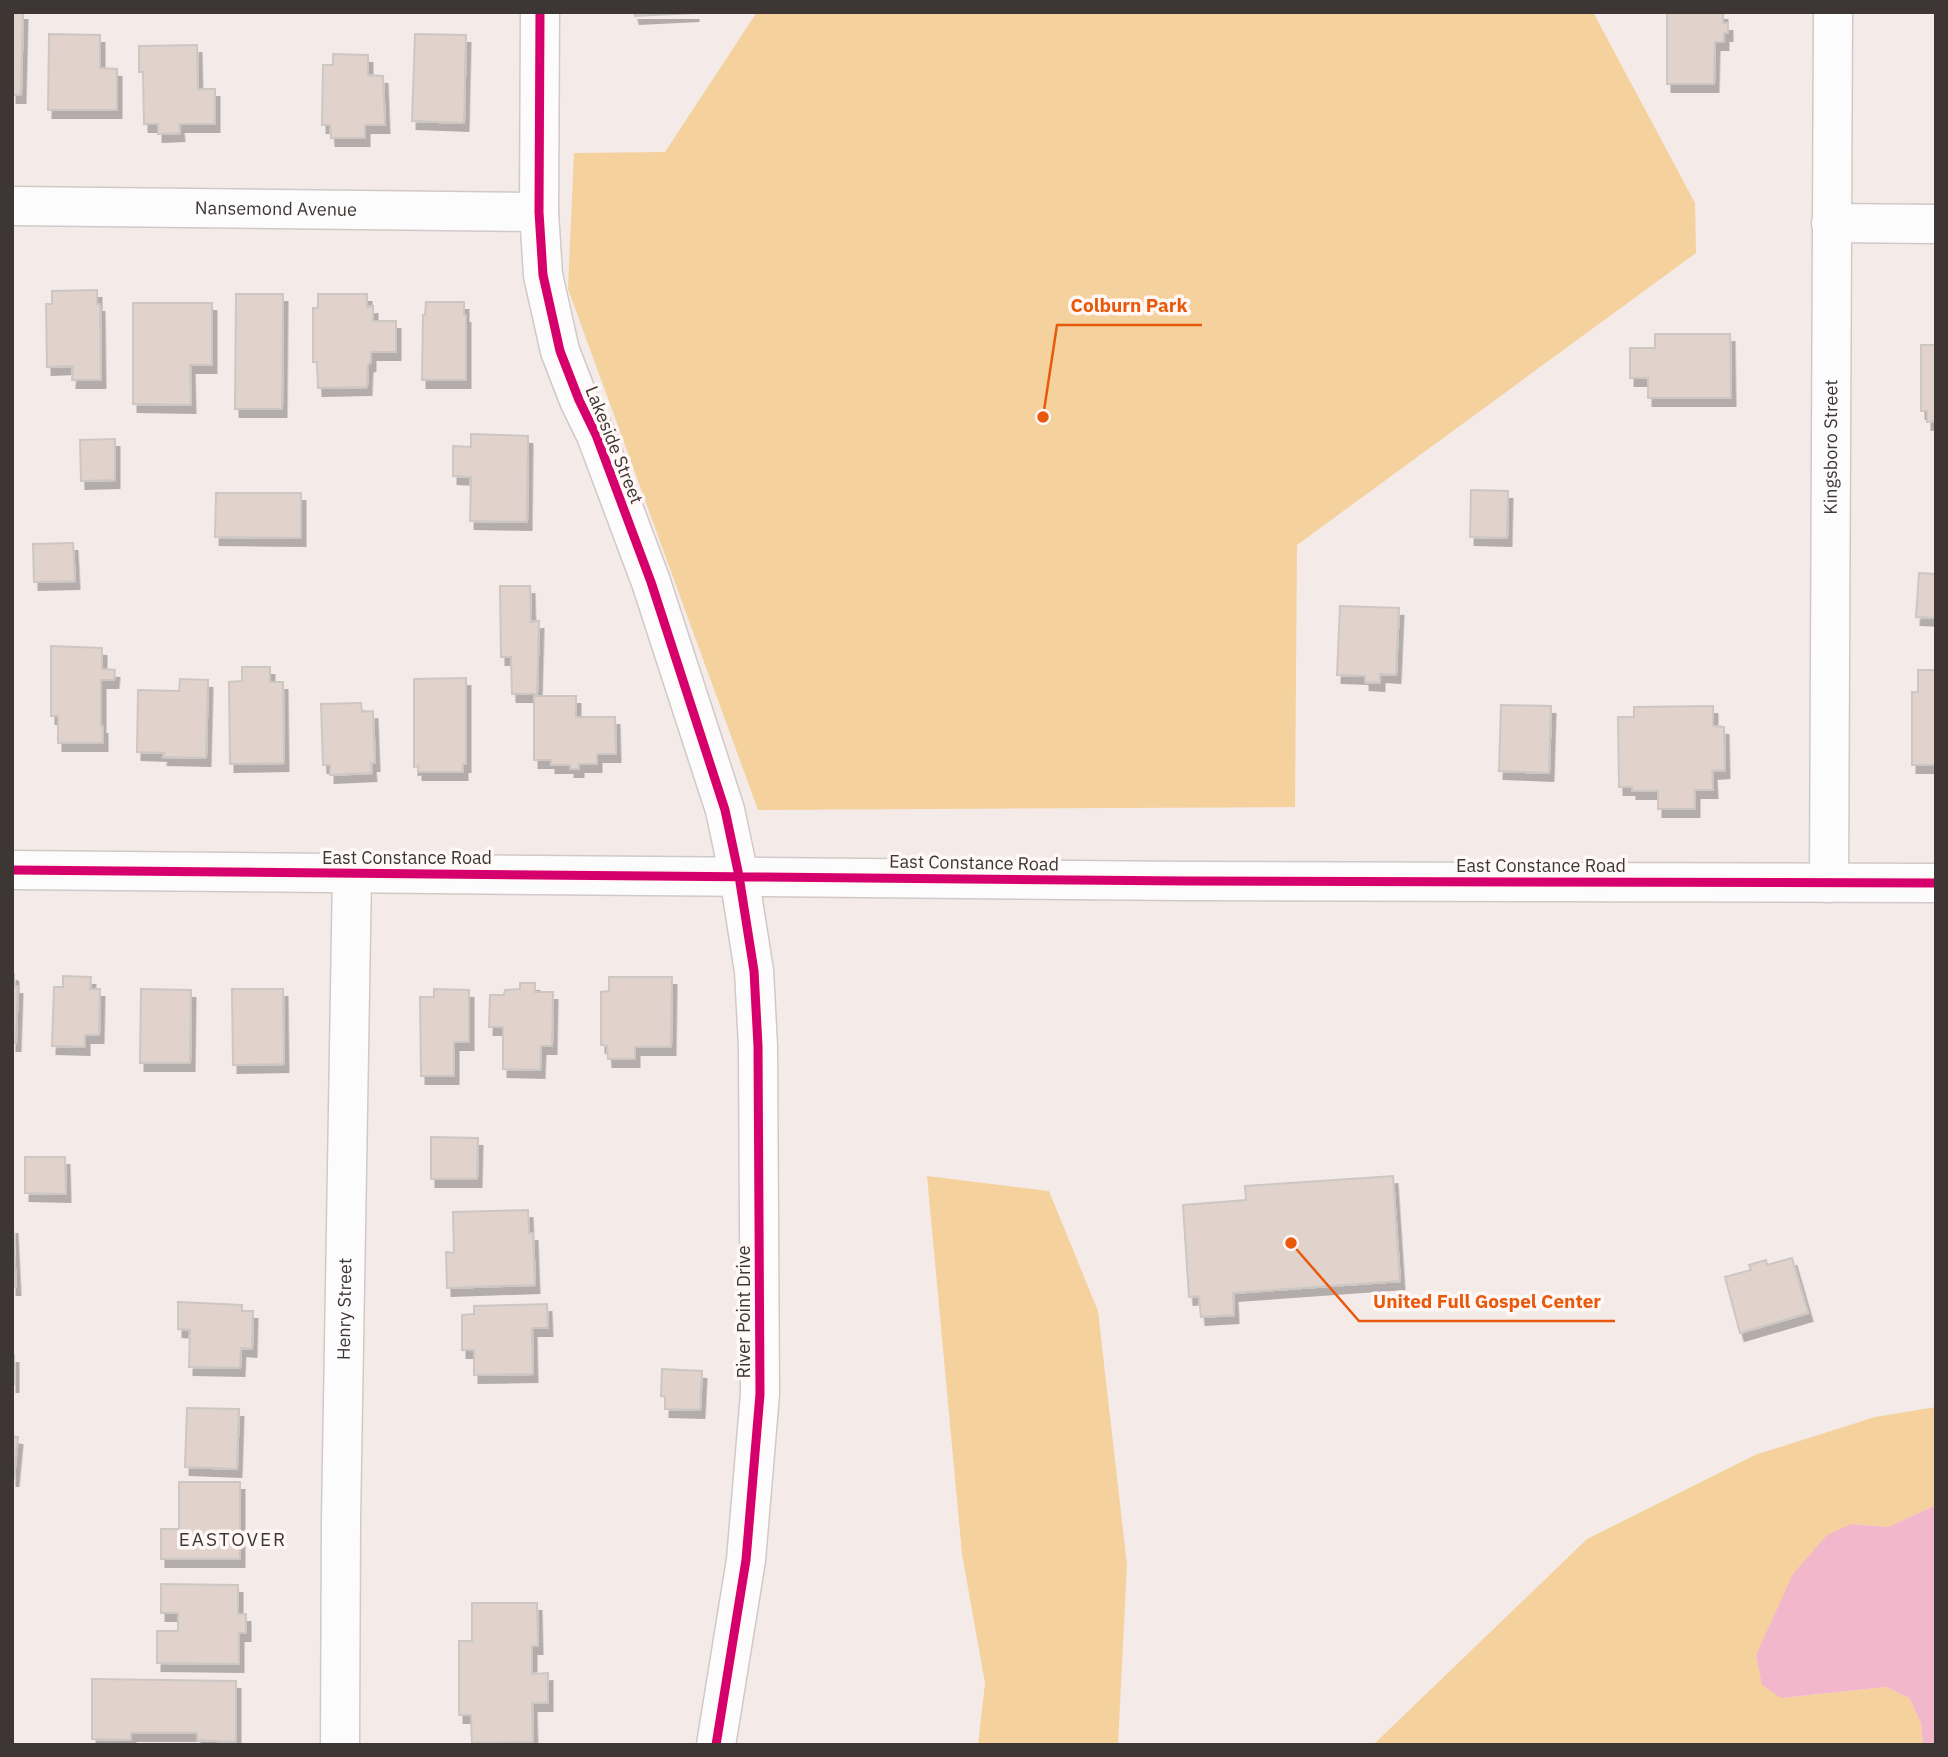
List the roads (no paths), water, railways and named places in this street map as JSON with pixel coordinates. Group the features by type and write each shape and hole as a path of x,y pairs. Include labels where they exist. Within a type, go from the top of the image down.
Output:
{"street":[{"name":"Lakeside Street","path":"540,12 539,212 543,275 560,351 596,435 651,582 725,810 739,876"},
{"name":"Kingsboro Street","path":"1829,883 1833,12"},
{"name":"Nansemond Avenue","path":"12,206 539,212"},
{"path":"1831,223 1936,224"},
{"name":"East Constance Road","path":"12,870 1263,881 1936,883"},
{"name":"Henry Street","path":"340,1745 341,1507 352,874"},
{"name":"River Point Drive","path":"716,1745 746,1560 760,1394 758,1046 754,971 739,876"}],"place":[{"name":"Colburn Park","path":"1043,417"},
{"name":"United Full Gospel Center","path":"1291,1243"}],"district":[{"name":"EASTOVER","path":"233,1539"}]}
